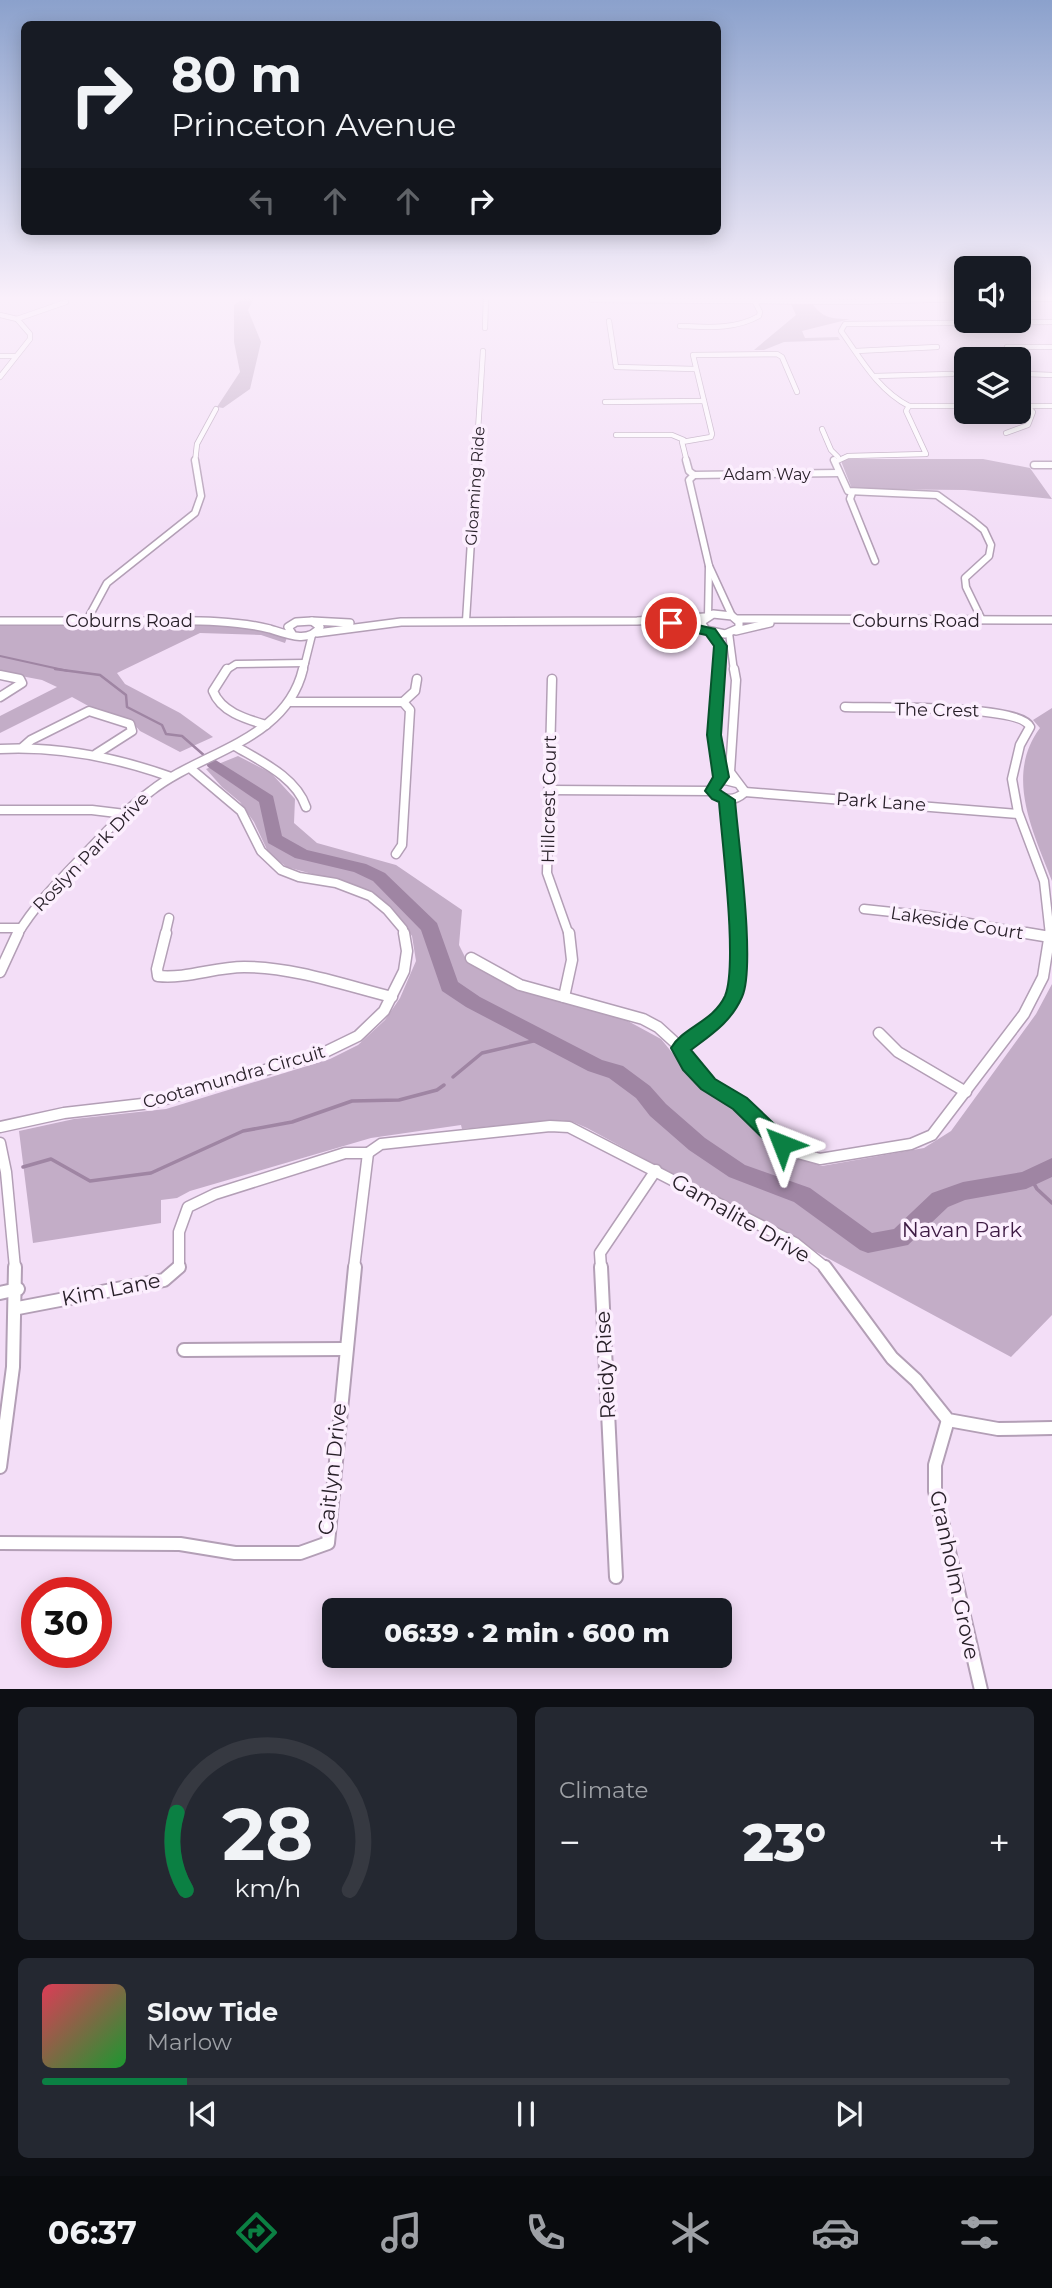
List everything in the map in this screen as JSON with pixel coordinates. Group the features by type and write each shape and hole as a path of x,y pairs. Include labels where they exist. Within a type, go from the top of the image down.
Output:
{"street":[{"name":"Gloaming Ride","path":"466,621 482,375"},
{"path":"616,435 672,435 684,440 711,437 697,375"},
{"path":"790,375 797,392"},
{"path":"875,376 920,375"},
{"path":"875,376 900,403 909,406 954,406"},
{"path":"605,402 704,401"},
{"path":"909,406 906,411 926,454 838,457 834,460 845,489 852,493 937,495 984,530 991,545 989,556 965,578 966,587 982,621"},
{"path":"1031,406 1052,406"},
{"path":"86,622 107,583 195,513 201,505 203,495 195,451 216,409"},
{"path":"1006,433 1025,429 1029,424"},
{"path":"822,429 831,450 838,457"},
{"path":"684,440 682,442 689,471 694,475 689,480 709,566 716,577 726,609 740,625 728,640 736,680 730,772 745,792 738,798 727,800 717,796 714,787"},
{"path":"1034,465 1052,465"},
{"name":"Adam Way","path":"694,475 839,474"},
{"path":"852,493 850,499 875,561"},
{"path":"709,566 707,579 711,603 701,625 720,646 714,735 721,777 714,787"},
{"path":"312,621 380,624 637,621 707,616"},
{"name":"Coburns Road","path":"707,616 781,621 1052,620"},
{"name":"Coburns Road","path":"0,621 219,621 257,626 295,636 314,634"},
{"path":"312,621 319,624 314,634"},
{"name":"Coburns Road","path":"257,626 312,621"},
{"path":"637,621 708,631"},
{"name":"Coburns Road","path":"708,631 733,632 781,621"},
{"path":"296,622 288,627 289,633 302,640 306,649"},
{"path":"314,634 380,624"},
{"name":"Roslyn Park Drive","path":"0,972 21,928 44,896 146,793 171,777 235,747 266,725 290,702 299,687 306,649 314,634"},
{"path":"266,725 240,716 215,698 213,691 227,668 236,664 305,663"},
{"path":"0,675 20,679 22,683 0,697"},
{"path":"290,702 403,702 415,691 416,679"},
{"name":"Hillcrest Court","path":"552,679 547,873 554,900 572,941 573,971 564,997"},
{"path":"396,854 402,845 411,710 403,702"},
{"name":"The Crest","path":"845,707 990,711 1020,717 1028,722 1030,727 1023,737 1013,773 1013,798 1018,814"},
{"name":"Roslyn Park Drive","path":"23,747 31,740 89,711 130,724 132,731 96,754"},
{"path":"235,747 284,777 302,796 306,807"},
{"name":"Roslyn Park Drive","path":"0,749 62,749 96,754 134,762 171,777"},
{"name":"Cootamundra Circuit","path":"0,1127 64,1113 152,1103 320,1054 358,1036 384,1011 392,997 404,971 407,951 403,929 387,910 370,896 336,883 299,877 281,870 261,851 241,811 191,768"},
{"path":"548,790 714,787 725,780 737,783"},
{"name":"Park Lane","path":"745,792 926,804 1018,814"},
{"path":"681,1048 719,1020 734,995 737,981 738,950 727,800"},
{"path":"0,810 92,810 125,814"},
{"path":"471,958 520,985 643,1019 657,1027 681,1048 690,1065 708,1084 740,1103 782,1144 798,1153 820,1158 911,1144 932,1135 1024,1017 1040,981 1051,937 1045,887 1018,814"},
{"name":"Lakeside Court","path":"864,909 930,916 1051,937"},
{"path":"169,918 157,969 158,976 170,978 240,967 265,968 392,997"},
{"path":"0,928 21,928"},
{"path":"879,1033 898,1052 965,1092"},
{"name":"Gamalite Drive","path":"188,1207 215,1194 345,1153 368,1153 381,1144 550,1126 569,1127 795,1244 825,1267 892,1358 916,1380 948,1420"},
{"path":"0,1467 9,1416 18,1308 8,1194 1,1148"},
{"name":"Caitlyn Drive","path":"0,1543 180,1544 235,1553 300,1553 328,1543 345,1349 368,1153"},
{"name":"Reidy Rise","path":"616,1577 600,1253 656,1170"},
{"name":"Kim Lane","path":"18,1308 173,1276 179,1269 179,1232 188,1207"},
{"path":"0,1293 18,1289"},
{"path":"184,1350 345,1349"},
{"path":"948,1420 998,1429 1052,1428"},
{"name":"Granholm Grove","path":"948,1420 935,1465 935,1491 981,1689"}],"green space":[{"path":"238,375 253,375 250,389 223,408 217,407"},
{"path":"983,459 1030,468 1052,499 965,490 852,489 841,461"},
{"path":"222,622 288,635 285,643 261,635 200,633 117,673 125,684 180,713 213,737 180,752 140,731 132,722 92,708 72,697 0,733 0,716 57,687 42,680 0,672 0,624"},
{"path":"1052,708 1052,881 1037,844 1023,785 1029,746 1040,728 1033,720"},
{"name":"Navan Park","path":"238,756 271,773 295,799 294,823 317,843 396,865 462,910 459,945 467,961 519,990 626,1020 661,1039 696,1082 733,1107 786,1155 822,1166 924,1148 951,1131 1036,1014 1052,984 1052,1315 1011,1357 587,1128 558,1120 462,1129 461,1125 371,1138 190,1191 177,1198 161,1200 161,1223 33,1243 19,1131 74,1119 166,1109 330,1059 358,1045 385,1020 400,998 416,961 412,936 384,901 352,885 287,867 269,854 254,822 240,802 206,769"}],"waterway":[{"path":"0,656 65,670"},
{"path":"55,669 65,670"},
{"path":"65,670 100,675 126,695 127,707 162,725 166,734 182,736 214,764"},
{"path":"214,764 267,800 274,839 301,854 360,868 379,877 430,927 449,986 473,1002 595,1066 616,1072 643,1092 658,1110 697,1144 737,1171 802,1195 868,1243 900,1238 940,1200 963,1191 1026,1180 1052,1167"},
{"path":"453,1077 482,1053 546,1038"},
{"path":"23,1167 51,1159 90,1181 151,1173 243,1131 292,1122 352,1101 399,1100 437,1090 444,1085"},
{"path":"1030,1177 1037,1189 1052,1203"}],"route":[{"path":"671,623 706,630 716,638 720,646 714,735 721,777 712,791 727,800 738,950 734,995 719,1020 681,1048 690,1065 708,1084 740,1103 782,1144"}]}
